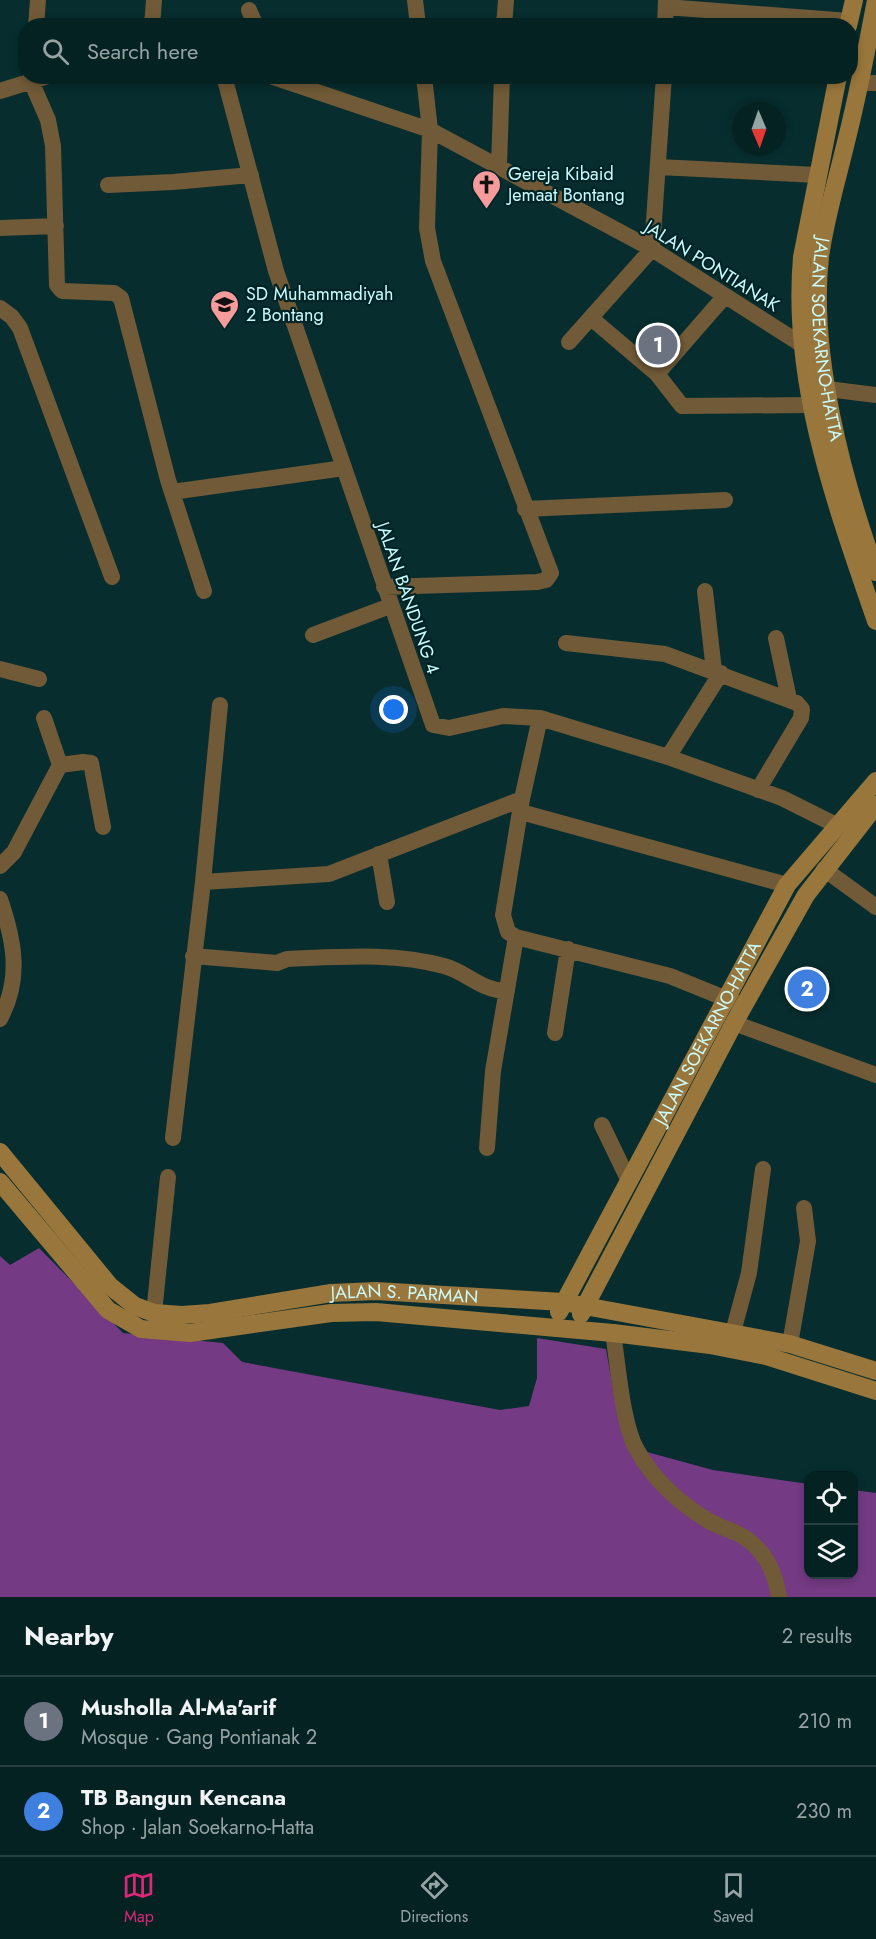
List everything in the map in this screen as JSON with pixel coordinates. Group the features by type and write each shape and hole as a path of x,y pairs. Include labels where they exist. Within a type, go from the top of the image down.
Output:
{"main road":[{"path":"850,18 854,0"},
{"name":"JALAN SOEKARNO-HATTA","path":"876,0 868,83 820,256 818,296 820,381 812,405 822,453 876,621"},
{"name":"JALAN SOEKARNO-HATTA","path":"836,84 800,277 804,346 820,381 876,573"},
{"name":"JALAN SOEKARNO-HATTA","path":"575,1329 585,1305 734,1023 735,1002 786,885 876,780"},
{"name":"JALAN SOEKARNO-HATTA","path":"554,1328 562,1302 628,1179 735,1002 824,869 876,805"},
{"name":"JALAN S. PARMAN","path":"0,1152 110,1286 135,1306 154,1312 182,1315 331,1293 376,1291 562,1302 790,1344 876,1371"},
{"name":"JALAN S. PARMAN","path":"0,1182 108,1310 141,1329 190,1333 332,1313 376,1312 575,1329 710,1345 766,1356 876,1391"},
{"path":"376,1291 376,1312"},
{"path":"331,1293 332,1313"}],"street":[{"path":"37,18 38,0"},
{"path":"153,18 154,0"},
{"path":"415,0 417,18"},
{"path":"505,18 506,0"},
{"path":"666,4 801,18"},
{"path":"249,10 252,18"},
{"path":"0,91 18,84"},
{"path":"33,84 51,133 59,289 114,293 121,298 172,492 204,591"},
{"name":"JALAN BANDUNG 4","path":"226,84 276,271 433,725 449,728 503,716 540,718 668,758 782,798 836,825"},
{"name":"JALAN PONTIANAK","path":"294,84 429,130 652,249 804,346"},
{"path":"384,587 546,580 551,568 525,509 433,261 427,228 429,130 425,84"},
{"path":"499,166 502,84"},
{"path":"569,342 652,249 664,84"},
{"path":"659,167 818,175"},
{"path":"108,184 173,182 251,175"},
{"path":"0,228 56,226"},
{"path":"657,374 725,296"},
{"path":"0,308 12,317 20,328 112,577"},
{"path":"591,318 657,374 679,403 687,408 812,405"},
{"path":"820,381 876,395"},
{"path":"172,492 344,468"},
{"path":"525,509 724,500"},
{"path":"668,758 718,672 705,591"},
{"path":"313,635 390,606"},
{"path":"776,638 789,699"},
{"path":"566,643 665,654 789,699 800,706 801,718 758,790"},
{"path":"0,669 39,679"},
{"path":"173,1138 203,882 220,705"},
{"path":"44,718 70,763"},
{"path":"540,718 521,806 503,915 505,927 516,937 670,976 735,1002"},
{"path":"70,763 92,763 103,827"},
{"path":"0,866 14,852 70,763"},
{"path":"203,882 319,876 340,871 379,854 521,806 786,885"},
{"path":"379,854 387,902"},
{"path":"824,869 876,907"},
{"path":"0,899 14,944 11,993 0,1019"},
{"path":"487,1148 493,1071 516,937"},
{"path":"194,949 282,961 388,955 443,965 487,989 507,991"},
{"path":"555,1033 568,949"},
{"path":"734,1023 876,1075"},
{"path":"602,1125 628,1179"},
{"path":"733,1332 749,1273 763,1169"},
{"path":"154,1312 168,1178"},
{"path":"790,1344 808,1241 804,1208"},
{"path":"613,1333 626,1414 636,1449 662,1483 681,1502 711,1522 745,1537 766,1558 776,1576 779,1597"}],"shaded area":[{"path":"39,1248 123,1333 223,1343 242,1362 500,1410 529,1406 537,1378 537,1338 606,1349 615,1401 636,1449 713,1470 804,1483 804,1579 858,1579 858,1491 876,1493 876,1597 0,1597 0,1256 10,1265"}],"place":[{"name":"Gereja Kibaid Jemaat Bontang","path":"487,210"},
{"name":"SD Muhammadiyah 2 Bontang","path":"225,330"},
{"name":"Musholla Al-Ma'arif","path":"658,345"},
{"name":"TB Bangun Kencana","path":"807,989"}]}
